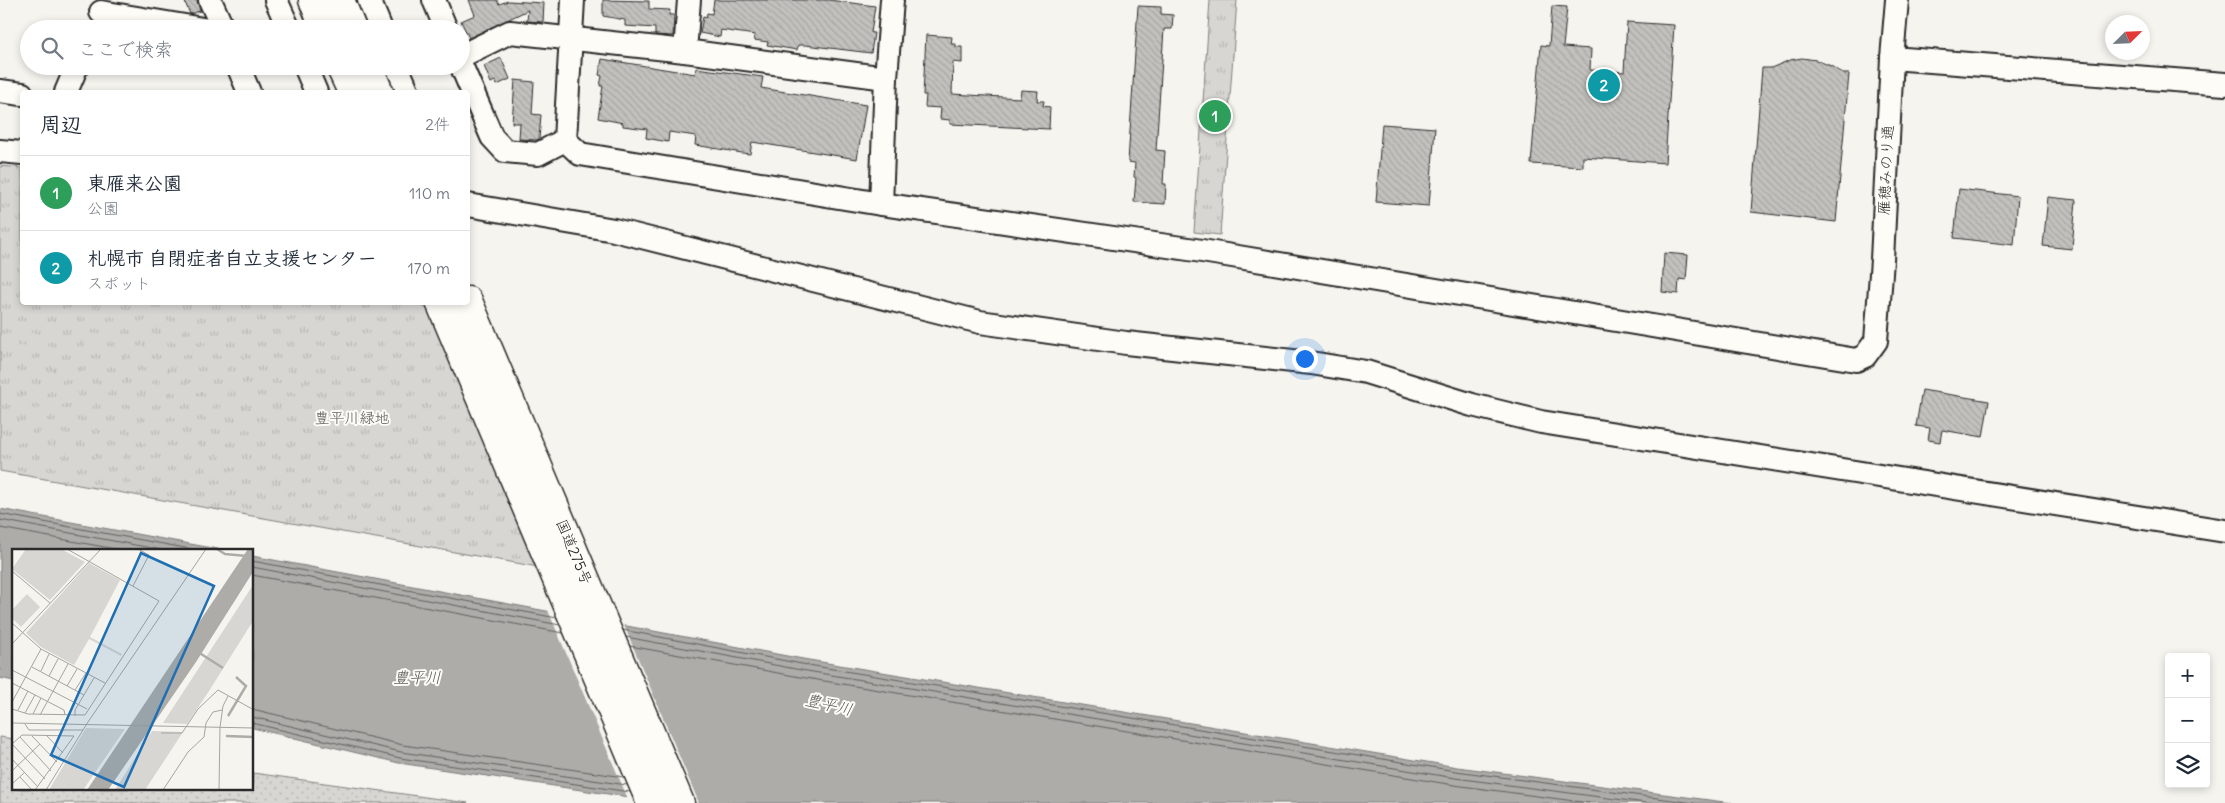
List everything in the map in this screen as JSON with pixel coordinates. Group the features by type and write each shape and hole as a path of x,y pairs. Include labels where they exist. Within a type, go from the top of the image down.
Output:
{"highway":[{"path":"312,0 321,20"},
{"path":"340,0 348,20"},
{"path":"344,75 351,90"},
{"path":"372,75 378,90"},
{"name":"国道275号","path":"441,305 651,803"},
{"name":"国道275号","path":"470,305 680,803"}],"street":[{"path":"210,0 219,20"},
{"path":"276,0 285,20"},
{"path":"369,0 377,20"},
{"path":"434,0 442,20"},
{"path":"573,0 565,140 580,154 881,204 886,78 892,0"},
{"path":"685,51 689,0"},
{"name":"雁穂みのり通","path":"881,204 1202,251 1846,360 1856,360 1865,356 1876,341 1897,0"},
{"path":"100,13 145,20"},
{"path":"470,52 510,32 685,51 886,78"},
{"path":"1892,58 2225,84"},
{"path":"67,90 73,75"},
{"path":"242,75 249,90"},
{"path":"309,75 315,90"},
{"path":"401,75 407,90"},
{"path":"465,75 492,137 505,151 538,154 565,140"},
{"path":"0,91 20,94"},
{"path":"0,151 20,153"},
{"path":"470,205 614,230 980,322 1366,372 1472,405 1541,422 2225,531"}],"green space":[{"path":"1210,0 1237,0 1220,235 1194,232"},
{"name":"豊平川緑地","path":"0,166 20,168 20,305 428,305 544,568 0,471"},
{"path":"0,737 12,739 12,790 254,790 254,773 468,803 0,803"}],"water":[{"path":"0,509 218,549 12,549 12,681 0,678"},
{"name":"豊平川","path":"254,556 803,659 1457,767 1732,803 669,803 399,763 254,728"}],"pier":[{"path":"547,608 623,623 699,803 652,803 628,799"}],"building":[{"path":"184,0 197,0 200,11 190,14"},
{"path":"469,0 497,0 499,4 508,1 544,3 543,22 527,21 528,10 470,38 470,20 463,20 475,15"},
{"path":"603,0 649,1 649,9 670,10 669,15 674,15 673,36 655,35 655,28 625,26 625,20 603,16"},
{"path":"714,0 829,0 875,6 871,33 874,33 871,53 805,45 798,45 797,50 767,45 768,42 754,40 755,35 721,30 720,37 700,33 703,17 706,18 707,13 712,14"},
{"path":"1138,6 1161,7 1161,14 1173,15 1172,29 1164,29 1156,150 1165,151 1163,184 1166,184 1165,204 1134,202 1135,163 1128,162"},
{"path":"1552,6 1567,7 1563,47 1591,49 1590,70 1624,72 1627,22 1674,25 1665,163 1583,157 1583,167 1531,164 1541,45 1549,46"},
{"path":"926,35 952,37 951,44 956,44 956,47 962,47 962,63 953,62 952,94 1020,98 1021,90 1038,91 1037,101 1044,101 1043,106 1050,107 1049,129 950,124 950,120 940,119 941,108 925,107 926,95 923,95"},
{"path":"501,58 510,79 497,85 495,81 491,83 484,66"},
{"path":"1802,58 1816,60 1831,66 1843,74 1849,74 1836,222 1751,212 1762,68 1771,68 1790,60"},
{"path":"602,59 695,74 696,68 763,77 761,88 866,105 857,159 752,142 750,154 742,153 695,145 696,136 669,132 668,142 646,138 647,129 623,126 623,123 598,118 603,86 600,86 602,76 599,75"},
{"path":"515,80 534,82 532,114 541,115 539,139 537,140 519,139 520,123 512,123"},
{"path":"1382,124 1435,128 1429,206 1376,202"},
{"path":"1959,189 2018,196 2014,245 1954,238"},
{"path":"2048,197 2076,200 2072,249 2043,246"},
{"path":"1664,253 1688,255 1686,280 1679,279 1678,294 1662,292"},
{"path":"1922,390 1989,401 1983,437 1942,430 1940,442 1928,440 1930,428 1916,426"}],"place":[{"name":"札幌市 自閉症者自立支援センター","path":"1604,85"},
{"name":"東雁来公園","path":"1215,116"}]}
